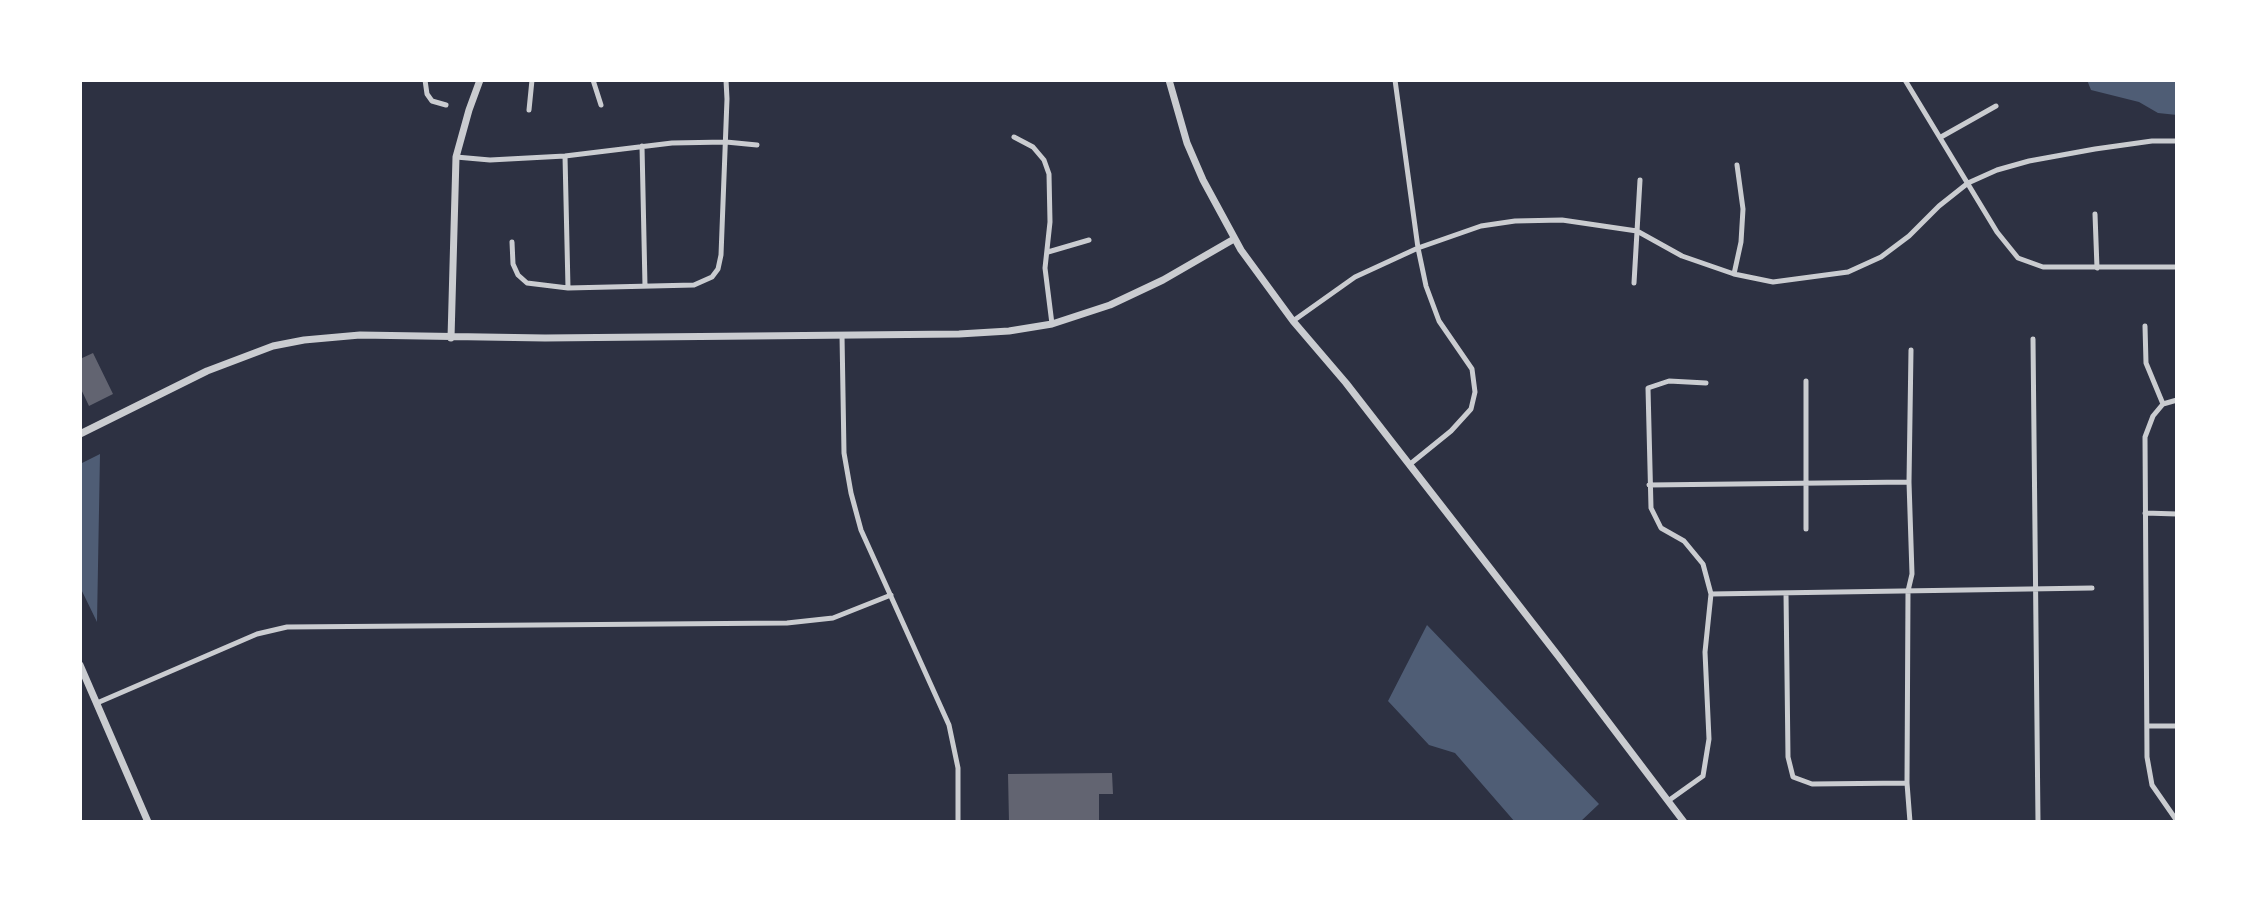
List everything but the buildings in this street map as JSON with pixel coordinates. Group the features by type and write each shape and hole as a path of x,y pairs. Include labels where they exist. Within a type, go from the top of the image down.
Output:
{"street":[{"path":"425,80 427,94 432,101 446,105"},
{"path":"451,338 456,157 480,80"},
{"path":"529,110 532,80"},
{"path":"593,80 601,105"},
{"path":"512,242 513,264 518,275 527,283 568,288 694,285 705,281 718,269 721,255 726,80"},
{"path":"1169,80 1187,143 1234,239 1293,321 1409,465 1684,822"},
{"path":"1395,80 1418,248 1433,310 1472,369 1475,392 1471,409 1451,431 1409,465"},
{"path":"1905,80 1997,232 2018,258 2043,267 2177,267"},
{"path":"1941,137 1996,106"},
{"path":"1014,137 1033,147 1044,160 1049,174 1045,268 1052,324"},
{"path":"1293,321 1355,277 1418,248 1481,226 1515,221 1562,220 1637,231 1682,256 1734,274 1773,282 1848,272 1890,250 1968,183 1997,170 2029,161 2152,141 2177,141"},
{"path":"456,157 490,160 565,156 642,146 726,142 757,145"},
{"path":"642,146 645,286"},
{"path":"565,156 568,288"},
{"path":"1734,274 1741,242 1743,209 1737,165"},
{"path":"1634,283 1640,180"},
{"path":"2095,214 2097,268"},
{"path":"80,434 207,371 273,346 304,340 360,335 451,338 1009,331 1052,324 1110,305 1163,280 1234,239"},
{"path":"1048,252 1089,240"},
{"path":"2145,326 2146,363 2163,404"},
{"path":"842,334 843,440 851,493 861,530 949,725 958,768 958,822"},
{"path":"2033,339 2038,822"},
{"path":"1910,822 1907,783 1908,591 1912,574 1909,482 1911,350"},
{"path":"1668,801 1703,776 1709,739 1705,652 1711,594 1703,564 1684,541 1661,528 1651,508 1648,388 1669,381 1706,383"},
{"path":"1806,381 1806,529"},
{"path":"2177,400 2163,404 2153,416 2145,437 2147,757 2152,785 2177,821"},
{"path":"1649,485 1909,482"},
{"path":"2145,513 2177,514"},
{"path":"1711,594 2092,588"},
{"path":"1786,593 1788,757 1793,777 1812,784 1907,783"},
{"path":"97,703 257,634 287,627 787,623 833,618 891,595"},
{"path":"80,665 148,822"},
{"path":"2148,726 2177,726"}],"water":[{"path":"2087,80 2173,80 2177,83 2177,115 2158,113 2139,102 2091,90"},
{"path":"100,454 97,622 80,587 80,464"},
{"path":"1427,625 1599,804 1580,822 1515,822 1455,753 1429,745 1388,701"}]}
